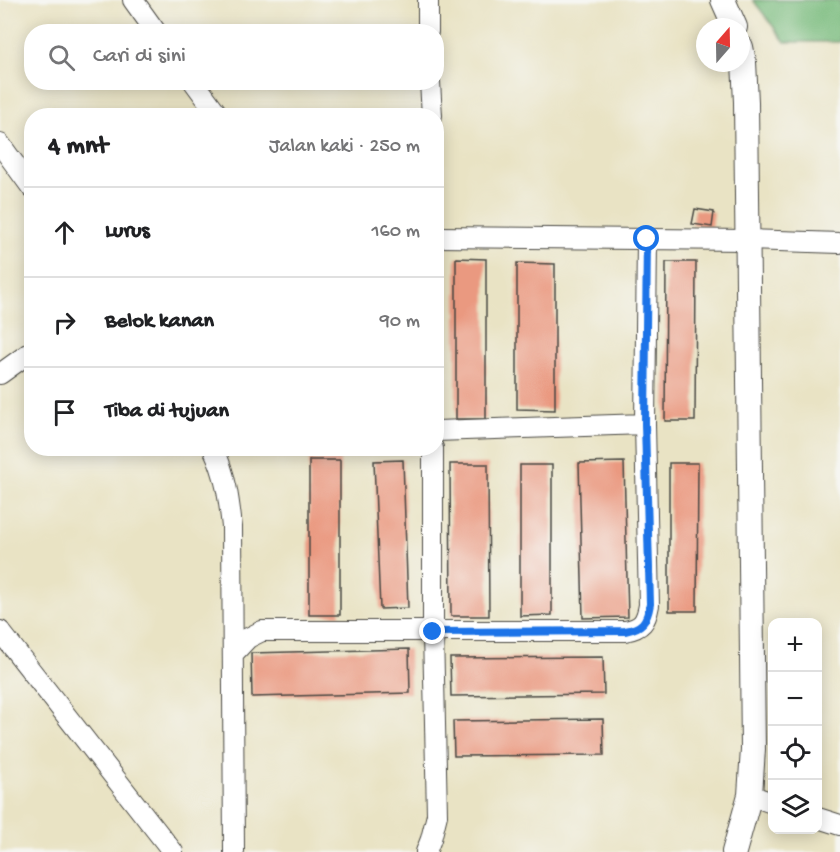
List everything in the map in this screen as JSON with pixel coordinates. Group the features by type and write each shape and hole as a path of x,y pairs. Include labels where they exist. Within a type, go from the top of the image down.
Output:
{"main road":[{"path":"723,0 731,18"},
{"path":"734,852 750,795 753,749 744,72"}],"street":[{"path":"133,0 150,24"},
{"path":"428,0 428,24"},
{"path":"200,90 213,108"},
{"path":"430,90 432,108"},
{"path":"0,144 24,177"},
{"path":"444,237 840,243"},
{"path":"233,654 248,638 262,631 625,631 636,629 644,622 650,604 645,424 647,239"},
{"path":"0,374 24,357"},
{"path":"444,431 645,424"},
{"path":"219,456 228,491 232,527 234,852"},
{"path":"426,852 437,815 433,632 433,456"},
{"path":"0,631 174,852"},
{"path":"750,795 768,802"},
{"path":"822,819 840,825"}],"green space":[{"path":"753,0 840,0 840,42 785,42"}],"building":[{"path":"695,209 714,212 712,227 692,224"},
{"path":"456,258 486,259 486,419 456,419"},
{"path":"666,262 696,262 695,421 665,421"},
{"path":"517,263 555,264 555,410 517,409"},
{"path":"309,460 340,460 340,615 309,615"},
{"path":"403,460 408,608 380,609 374,461"},
{"path":"624,462 628,617 583,618 579,463"},
{"path":"669,463 698,463 697,611 669,611"},
{"path":"450,464 488,464 489,616 451,616"},
{"path":"520,465 552,465 552,615 520,616"},
{"path":"409,649 410,693 252,697 251,653"},
{"path":"603,657 604,694 451,696 450,658"},
{"path":"603,719 604,755 454,756 453,721"}],"route":[{"path":"433,632 625,631 636,629 644,622 650,604 645,424 647,239"}]}
